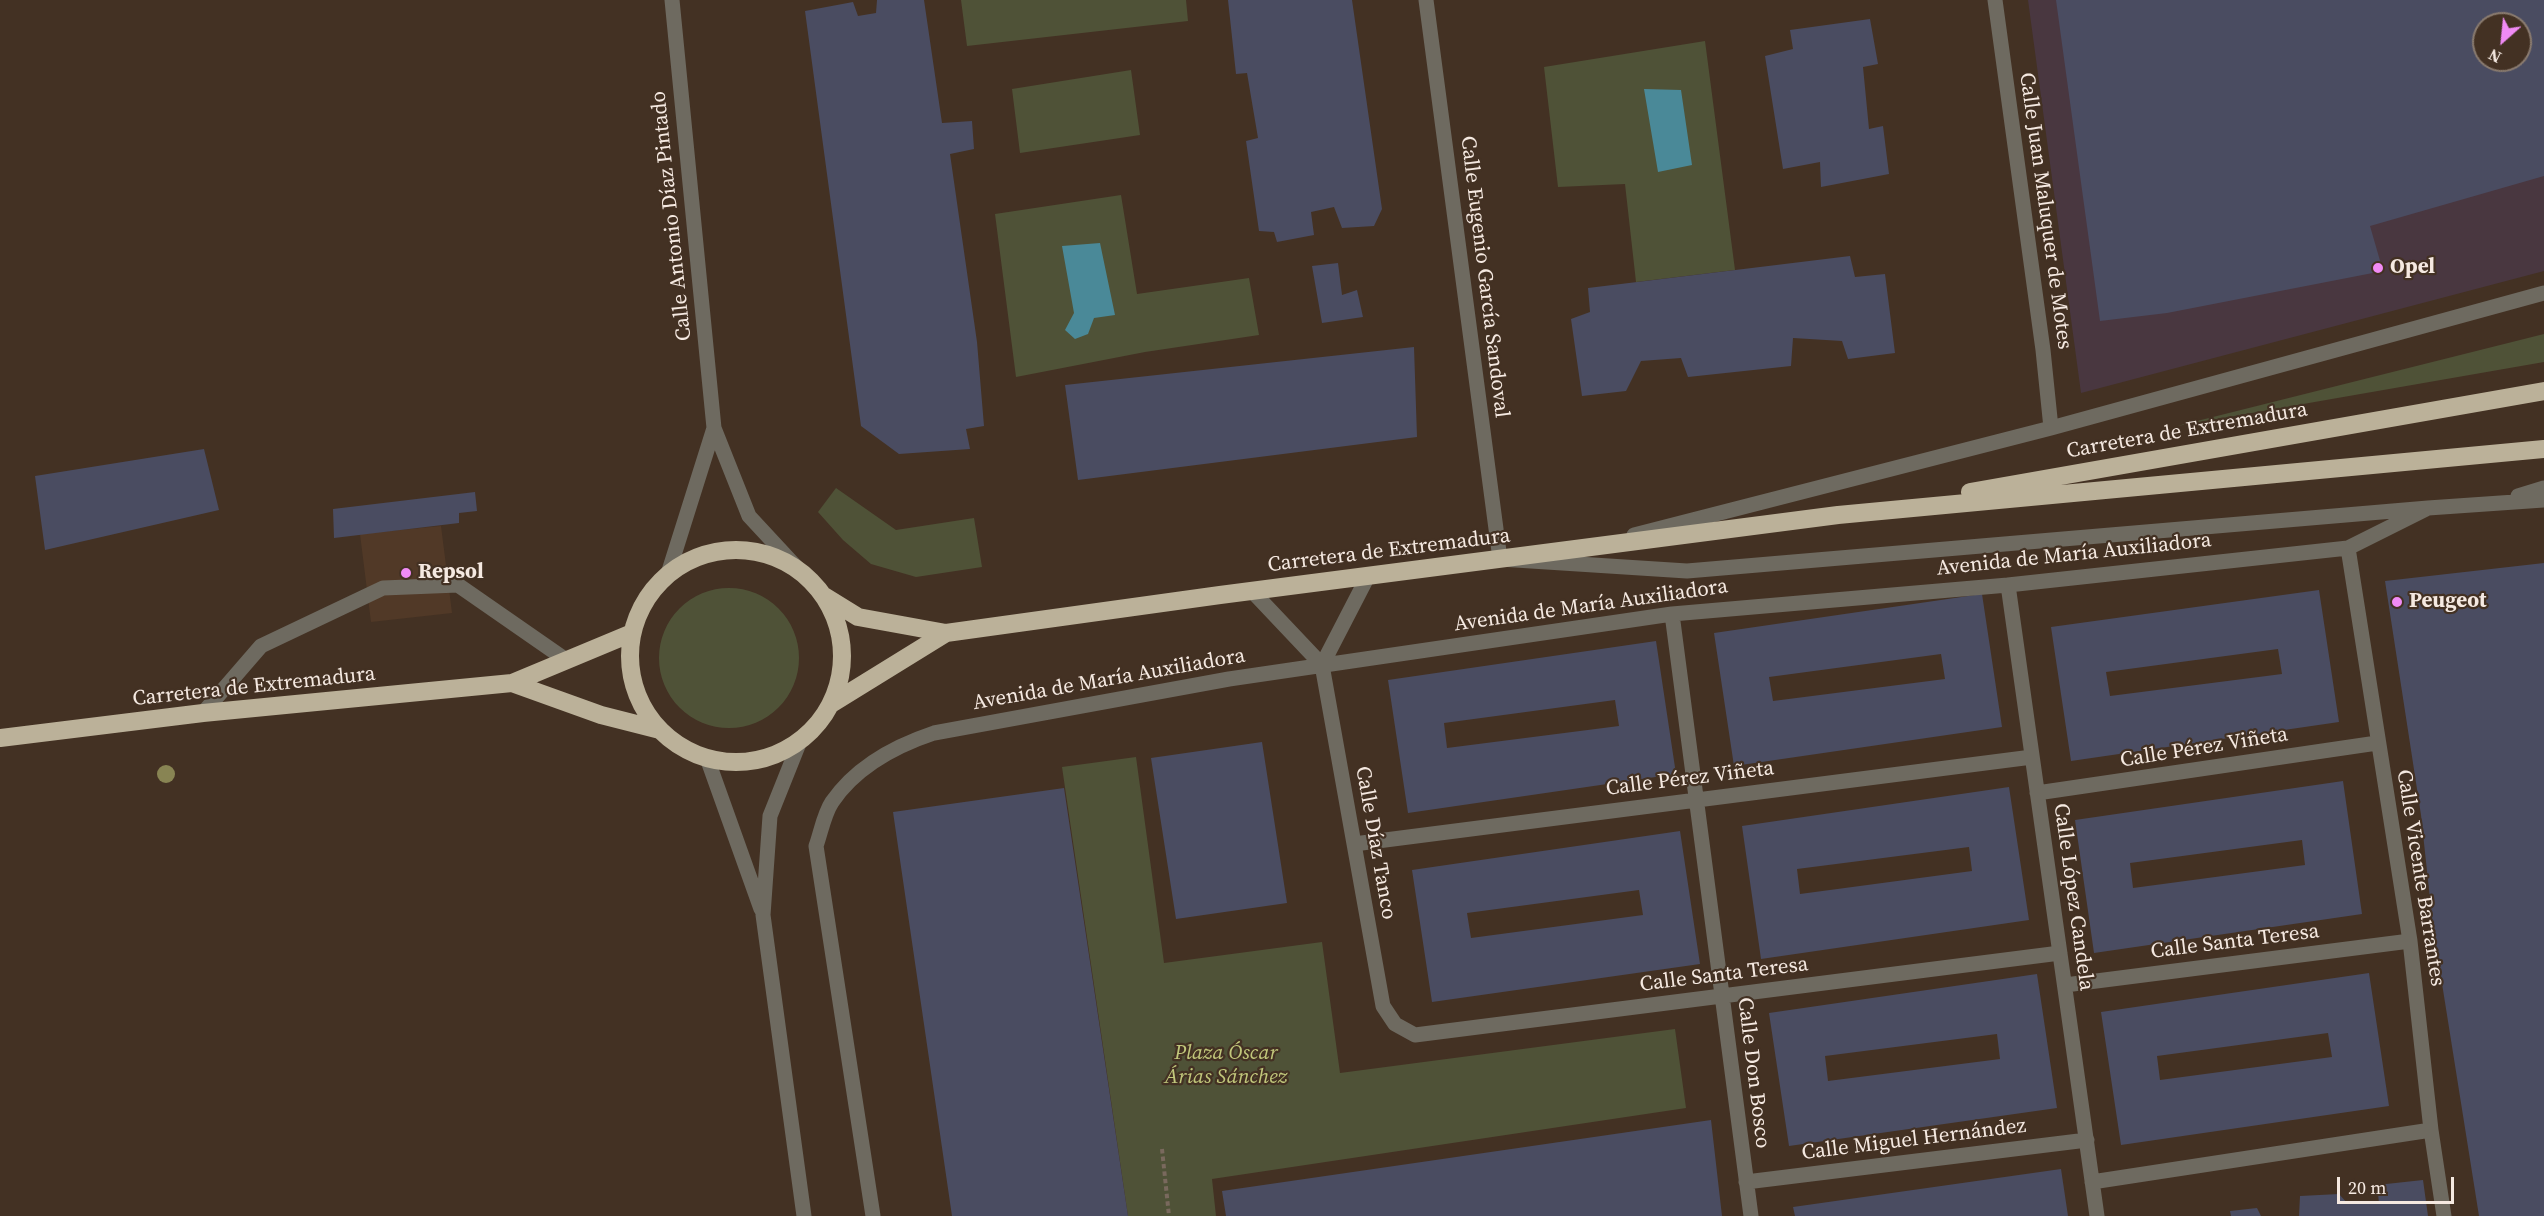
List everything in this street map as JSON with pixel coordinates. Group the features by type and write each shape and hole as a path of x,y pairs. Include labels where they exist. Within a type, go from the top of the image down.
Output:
{"highway":[{"name":"Carretera de Extremadura","path":"1838,515 2544,391"},
{"name":"Carretera de Extremadura","path":"824,596 837,621 843,649 840,677 831,704 818,724 800,741 779,753 756,760 731,762 708,758 681,747 660,730 639,701 630,667 632,633 645,600 668,574 699,556 733,550 768,555 800,571 824,596 858,617 946,633 1838,515 2544,449"},
{"name":"Carretera de Extremadura","path":"0,738 203,714 512,683 632,633"},
{"name":"Carretera de Extremadura","path":"831,704 946,633"},
{"name":"Carretera de Extremadura","path":"512,683 601,715 660,730"}],"street":[{"name":"Calle Antonio Díaz Pintado","path":"672,0 714,428 749,516 800,571"},
{"name":"Calle Eugenio García Sandoval","path":"1426,0 1500,559"},
{"name":"Calle Juan Maluquer de Motes","path":"1995,0 2043,350 2051,428"},
{"path":"1574,550 2051,428 2544,293"},
{"name":"Calle Antonio Díaz Pintado","path":"668,574 714,428"},
{"path":"2489,504 2544,488"},
{"path":"1500,559 1687,571 2544,500"},
{"path":"2348,548 2428,508"},
{"name":"Avenida de María Auxiliadora","path":"873,1216 816,846 831,804 854,775 905,742 934,733 1229,679 1672,614 2008,585 2348,548"},
{"name":"Calle Vicente Barrantes","path":"2348,548 2410,941 2431,1130 2444,1216"},
{"path":"1252,591 1322,665 1368,576"},
{"path":"203,714 261,646 383,588 458,585 566,660"},
{"name":"Calle López Candela","path":"2008,585 2097,1216"},
{"name":"Calle Don Bosco","path":"1672,614 1751,1216"},
{"name":"Calle Díaz Tanco","path":"1322,665 1383,1006 1395,1024"},
{"path":"763,915 770,816 800,741"},
{"name":"Calle Pérez Viñeta","path":"2037,793 2377,743"},
{"name":"Calle Pérez Viñeta","path":"1354,844 2032,757"},
{"path":"708,758 763,915 804,1216"},
{"name":"Calle Santa Teresa","path":"2065,985 2410,941"},
{"name":"Calle Santa Teresa","path":"1395,1024 1415,1035 2060,953"},
{"path":"2092,1182 2431,1130"},
{"name":"Calle Miguel Hernández","path":"1746,1182 2087,1140"}],"path":[{"path":"1162,1149 1169,1216"}],"shaded area":[{"path":"2028,0 2544,0 2544,271 2081,393"},
{"name":"Repsol","path":"441,526 452,613 371,622 360,534"}],"green space":[{"path":"961,0 1186,0 1188,21 967,46"},
{"path":"1705,41 1735,270 1636,282 1625,184 1558,187 1544,67"},
{"path":"1131,70 1140,135 1020,153 1012,89"},
{"path":"1121,195 1137,294 1249,278 1259,335 1145,352 1016,377 995,214"},
{"path":"2544,334 2544,362 2177,426"},
{"path":"836,488 896,530 974,518 982,567 916,577 871,564 843,540 818,512"},
{"path":"729,588 756,593 779,608 794,631 799,658 794,685 779,708 756,723 729,728 702,723 679,708 664,685 659,658 664,631 679,608 702,593"},
{"name":"Plaza Óscar Árias Sánchez","path":"1136,757 1164,963 1322,942 1340,1073 1675,1029 1686,1108 1212,1179 1216,1216 1128,1216 1062,767"}],"water":[{"path":"1644,89 1681,90 1692,165 1658,172"},
{"path":"1100,243 1115,315 1094,318 1088,334 1075,339 1065,330 1074,313 1062,246"}],"building":[{"path":"877,0 924,0 942,123 972,121 974,149 950,154 977,342 984,426 966,429 970,449 899,454 861,426 805,11 853,2 858,16 876,13"},
{"path":"1228,0 1352,0 1382,209 1374,226 1342,228 1334,207 1311,212 1314,235 1277,242 1274,232 1259,231 1246,141 1258,138 1247,73 1236,74"},
{"path":"2056,0 2544,0 2544,176 2370,226 2383,271 2167,313 2100,321"},
{"path":"1870,19 1878,64 1863,67 1869,129 1883,126 1889,174 1821,187 1820,162 1783,169 1765,56 1793,49 1790,30"},
{"path":"1850,256 1855,277 1885,274 1895,353 1848,359 1842,341 1793,338 1791,366 1688,377 1681,358 1641,361 1626,391 1582,396 1571,319 1590,312 1588,288"},
{"path":"1338,263 1342,295 1357,290 1363,317 1322,323 1312,266"},
{"path":"1414,347 1417,437 1078,480 1065,385"},
{"path":"204,449 219,510 45,550 35,476"},
{"path":"475,492 477,511 459,513 459,523 334,538 333,509"},
{"path":"2544,563 2544,1216 2479,1216 2433,927 2421,815 2385,581"},
{"path":"2319,590 2339,722 2071,761 2051,627","holes":["2278,649 2282,674 2110,696 2106,672"]},
{"path":"1982,594 2002,727 1734,766 1714,633","holes":["1941,654 1945,679 1773,701 1769,677"]},
{"path":"1656,641 1676,774 1408,813 1388,680","holes":["1615,700 1619,726 1447,748 1444,723"]},
{"path":"1262,742 1287,903 1176,919 1151,758"},
{"path":"2343,781 2362,914 2094,953 2075,820","holes":["2302,840 2305,865 2133,888 2130,863"]},
{"path":"2009,787 2029,920 1761,959 1742,826","holes":["1969,847 1972,871 1800,894 1797,869"]},
{"path":"1064,788 1128,1216 952,1216 893,812"},
{"path":"1680,831 1700,964 1432,1002 1412,870","holes":["1639,890 1643,915 1471,938 1467,913"]},
{"path":"2369,973 2389,1106 2121,1145 2101,1012","holes":["2328,1033 2332,1057 2160,1080 2157,1056"]},
{"path":"2037,974 2057,1108 1789,1146 1769,1013","holes":["1997,1034 2000,1059 1828,1081 1825,1056"]},
{"path":"1711,1120 1722,1216 1226,1216 1222,1191"},
{"path":"2061,1169 2068,1216 1795,1216 1793,1207"},
{"path":"2423,1180 2428,1216 2299,1216 2300,1196 2339,1194 2347,1203 2379,1203 2377,1185"},
{"path":"2257,1208 2261,1216 2231,1216 2230,1211"}],"place":[{"name":"Opel","path":"2378,268"},
{"name":"Repsol","path":"406,573"},
{"name":"Peugeot","path":"2397,602"}]}
